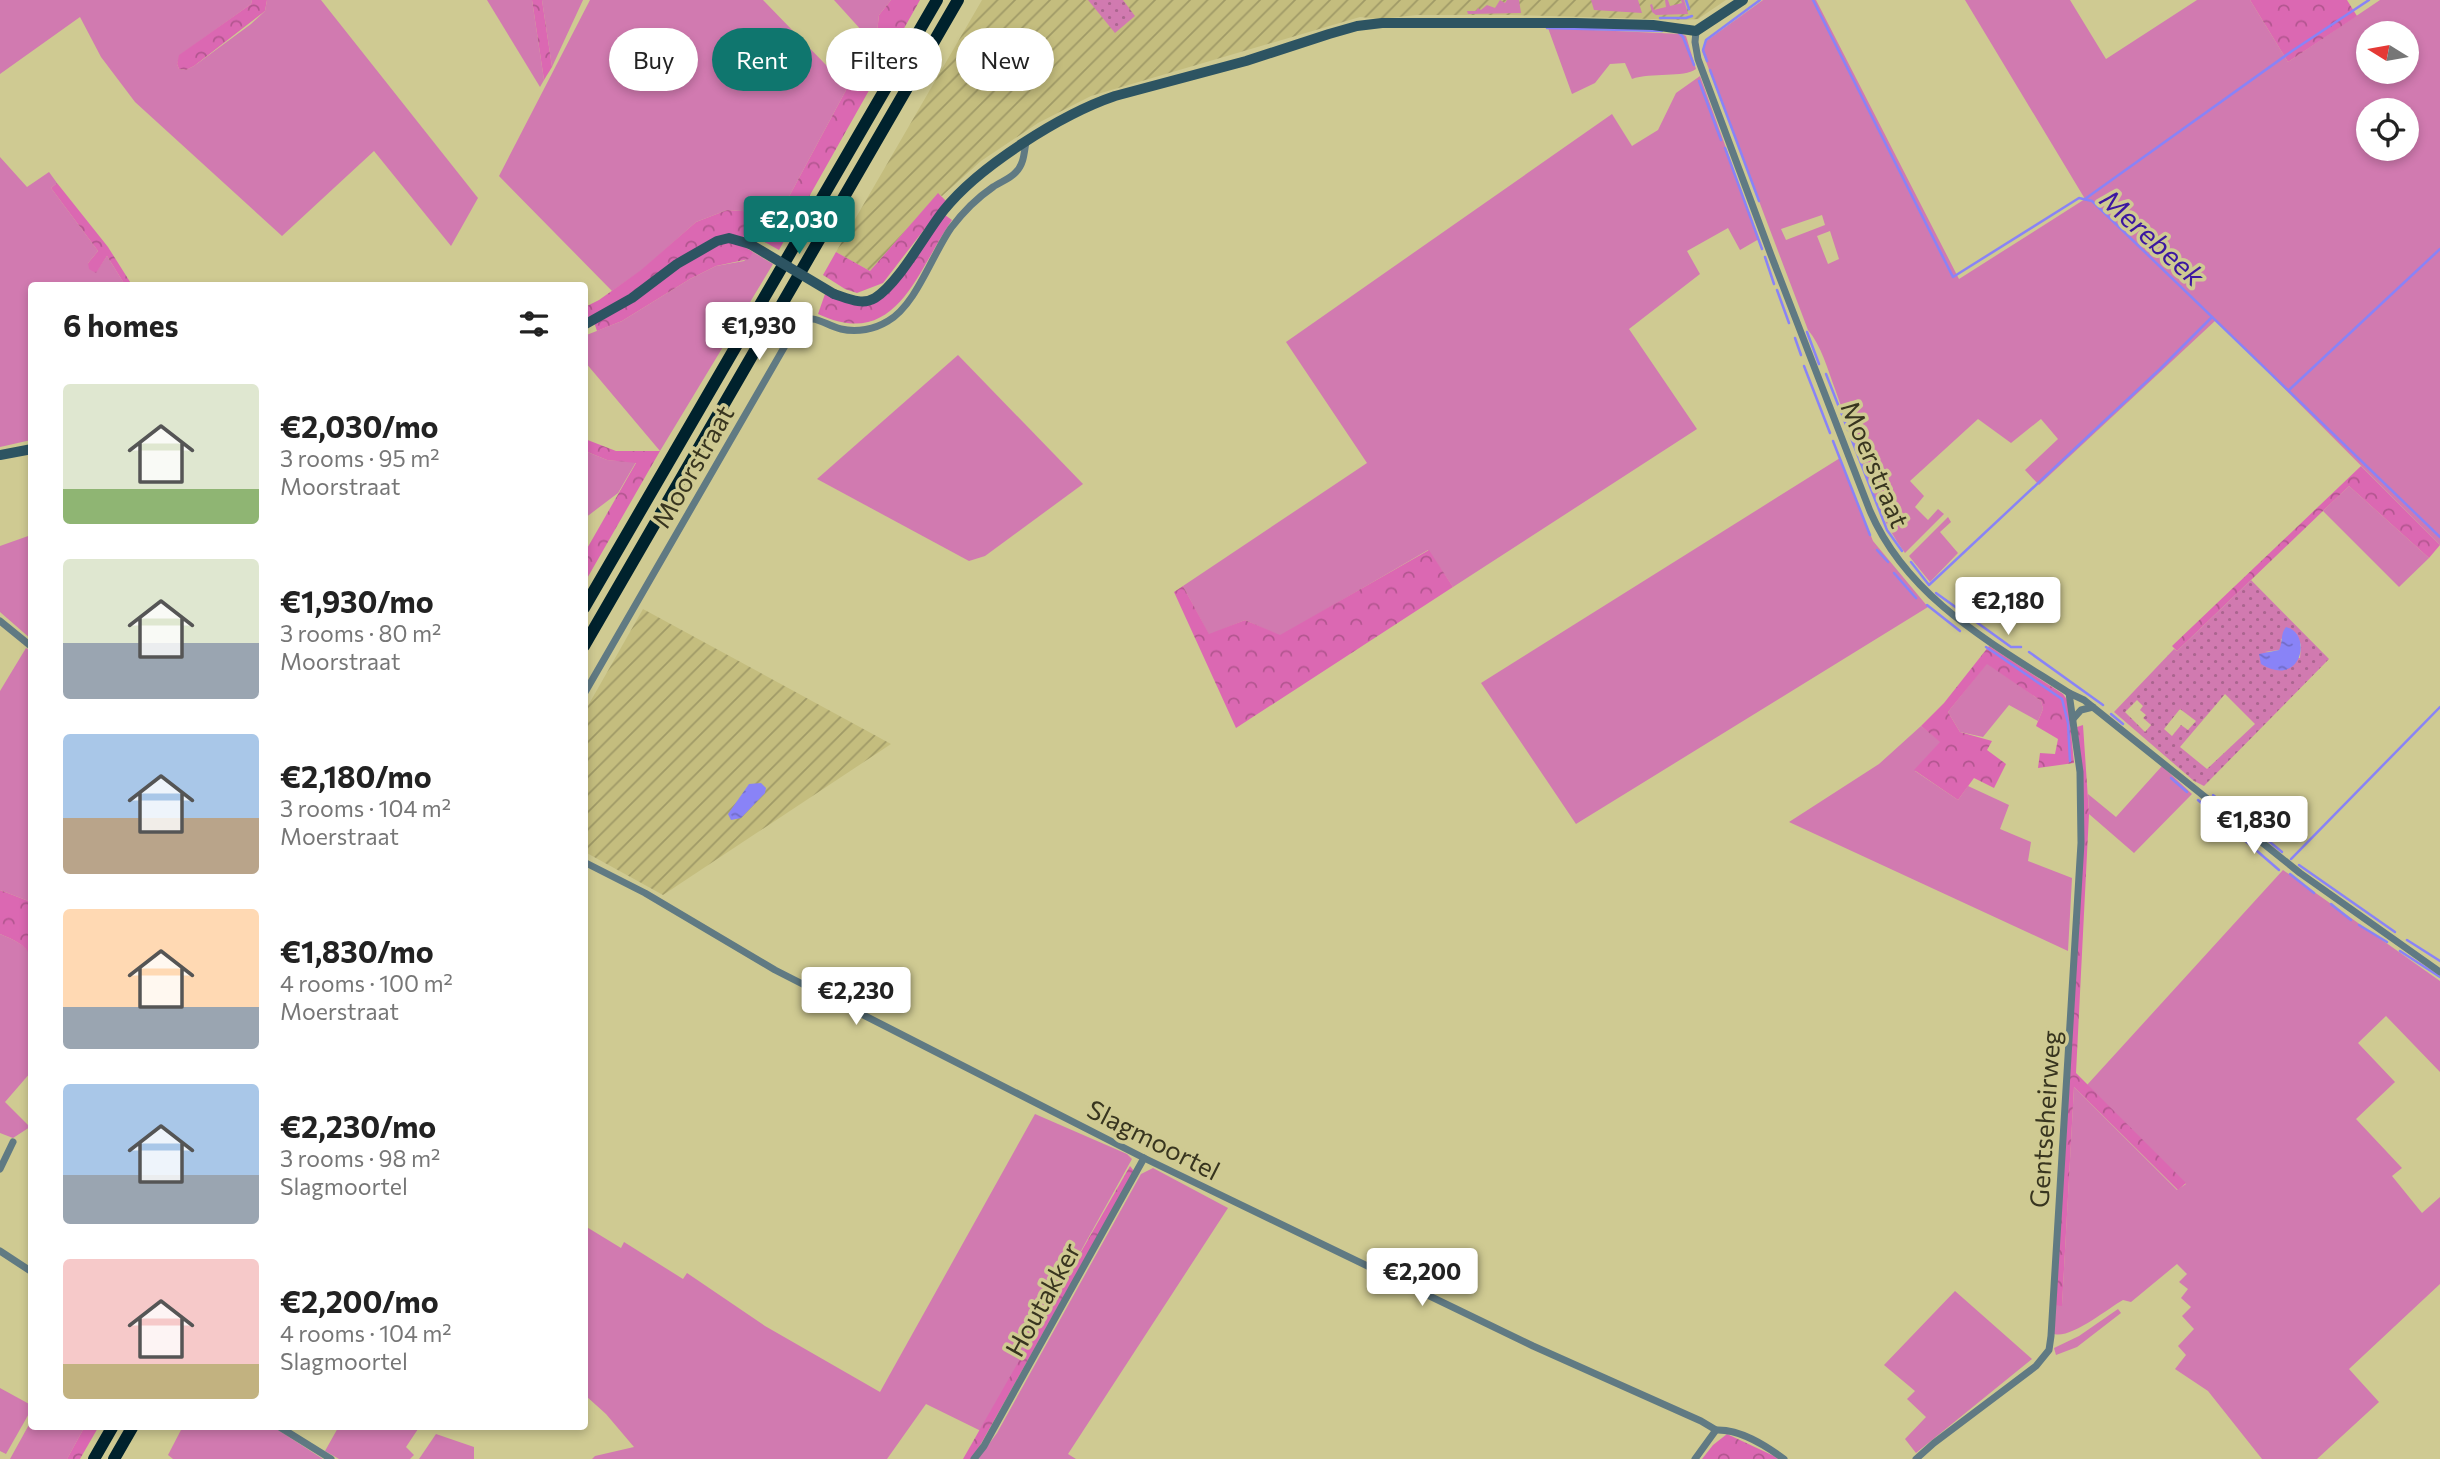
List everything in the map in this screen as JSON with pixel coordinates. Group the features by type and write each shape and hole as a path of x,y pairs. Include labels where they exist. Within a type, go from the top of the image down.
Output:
{"highway":[{"path":"588,601 937,0"},
{"path":"588,639 958,0"},
{"path":"94,1459 111,1430"},
{"path":"114,1459 131,1430"}],"street":[{"path":"588,323 632,298 677,264 717,241 737,239 834,294 865,302 875,298 894,280 954,198 982,172 1026,142 1100,101 1246,61 1338,31 1382,23 1575,23 1653,25 1696,31 1744,0"},
{"name":"Moerstraat","path":"1696,31 1698,59 1770,256 1879,532 1890,550 1933,600 1985,639 2093,707 2300,873 2440,972"},
{"name":"Moorstraat","path":"588,687 797,326 805,319 813,319 841,330 861,331 889,321 903,308 964,212 994,186 1015,174 1023,161 1026,142"},
{"path":"0,455 28,450"},
{"path":"0,621 28,644"},
{"name":"Gentseheirweg","path":"1916,1459 2036,1366 2049,1350 2081,843 2080,772 2069,693"},
{"path":"2073,719 2081,710 2093,707"},
{"name":"Slagmoortel","path":"588,864 645,893 775,970 1144,1158 1533,1346 1716,1430 1729,1429 1769,1448 1784,1459"},
{"path":"0,1169 13,1142"},
{"name":"Houtakker","path":"974,1459 984,1447 1144,1158"},
{"path":"0,1251 28,1269"},
{"path":"284,1430 331,1459"},
{"path":"1695,1459 1716,1430"}],"shaded area":[{"path":"0,0 252,0 251,4 180,55 177,64 179,69 186,70 251,24 265,11 267,0 321,0 478,198 451,246 374,151 282,236 135,102 101,57 80,17 0,74"},
{"path":"487,0 532,0 544,80 540,87"},
{"path":"542,0 583,0 552,67"},
{"path":"590,0 763,0 790,28 712,28 712,91 812,91 812,51 826,65 826,91 846,91 785,204 773,213 727,210 696,222 642,270 612,291 499,176"},
{"path":"834,0 891,0 879,15 877,28 859,28"},
{"path":"982,0 1726,0 1698,19 1684,20 1512,15 1416,15 1380,19 1360,17 1091,96 1038,123 981,161 942,196 938,194 870,271 836,252 929,91 942,91 942,69 956,45 956,91 1054,91 1054,28 966,28"},
{"path":"1088,0 1123,0 1135,16 1115,33"},
{"path":"1500,0 1505,3 1507,0 1519,0 1521,13 1468,14 1467,11 1476,11 1478,8 1481,10 1487,5 1495,8"},
{"path":"1591,0 1638,0 1642,13 1594,10"},
{"path":"1665,0 1668,0 1670,6 1684,0 1688,14 1656,15 1652,12 1650,5 1652,4 1654,10 1666,7"},
{"path":"1763,0 1816,0 1959,279 2085,199 1965,0 2070,0 2106,59 2197,0 2250,0 2288,62 2380,0 2440,0 2440,545 2216,320 2039,485 2025,470 2058,439 2041,419 2011,443 1978,419 1910,481 1924,496 1915,507 1928,520 1938,509 1944,514 1905,553 1873,496 1824,358 1808,330 1702,51 1705,42","holes":["1822,215 1825,225 1786,240 1781,229","1830,231 1839,259 1828,264 1817,236"]},
{"path":"1548,28 1682,34 1686,36 1696,69 1691,72 1632,79 1625,63 1610,64 1595,83 1572,94"},
{"path":"1700,76 1759,239 1740,250 1728,228 1687,251 1700,274 1629,329 1697,429 1453,587 1428,550 1280,636 1245,620 1209,635 1183,586 1367,463 1286,342 1612,114 1632,146 1658,130 1676,93"},
{"path":"0,157 27,187 49,172 57,183 51,188 98,251 88,263 96,272 107,256 123,282 28,282 28,441 0,447"},
{"path":"753,252 773,264 660,451 588,366 588,334 622,321 716,266 744,261"},
{"path":"958,355 1083,484 985,556 969,561 817,479"},
{"path":"588,452 607,460 636,462 618,493 588,516"},
{"path":"1840,458 1873,541 1928,607 1576,824 1481,683"},
{"path":"2349,486 2429,558 2399,587 2323,511"},
{"path":"1948,517 1951,522 1940,532 1958,553 1930,582 1909,556"},
{"path":"28,536 28,636 0,612 0,546"},
{"path":"2251,580 2329,659 2204,786 2194,781 2114,712 2174,649 2177,651","holes":["2296,633 2301,645 2300,658 2265,652 2279,650 2282,646 2281,639","2225,694 2255,724 2207,769 2180,747","2137,700 2143,706 2140,710 2146,715 2143,718 2151,725 2145,732 2125,712","2180,709 2196,721 2188,730 2181,725 2172,736 2164,729"]},
{"path":"643,609 891,744 663,895 588,854 588,706"},
{"path":"26,648 28,901 0,890 0,691"},
{"path":"1987,663 2041,701 2043,709 2038,721 2009,705 1983,737 1960,732 1948,712"},
{"path":"1921,726 1941,742 1915,771 1958,800 1968,786 2009,805 2000,829 2031,842 2028,861 2072,878 2068,951 1789,822 1879,764"},
{"path":"2162,766 2192,794 2134,853 2089,814 2088,794 2116,817"},
{"path":"2283,870 2440,981 2440,1072 2386,1016 2358,1043 2395,1082 2356,1119 2402,1168 2392,1176 2422,1213 2440,1197 2440,1284 2349,1369 2379,1402 2317,1459 2262,1459 2208,1391 2175,1369 2186,1355 2178,1346 2194,1329 2182,1316 2191,1307 2181,1298 2188,1289 2179,1282 2187,1274 2177,1264 2131,1302 2123,1300 2079,1328 2054,1334 2055,1305 2062,1305 2074,1087 2177,1190 2186,1184 2087,1085"},
{"path":"0,934 14,940 28,952 28,1075 5,1102 28,1125 28,1128 13,1138 0,1133"},
{"path":"1035,1114 1127,1154 1132,1159 981,1431 926,1404 887,1459 592,1459 634,1447 588,1398 588,1228 621,1248 624,1242 683,1279 687,1273 765,1326 880,1392"},
{"path":"1153,1168 1228,1208 1068,1454 1076,1459 978,1459 997,1433 1141,1174"},
{"path":"1955,1291 2032,1359 1916,1453 1905,1439 1926,1417 1907,1399 1915,1391 1884,1365"},
{"path":"2118,1309 2121,1313 2077,1347 2056,1355 2054,1348 2079,1336"},
{"path":"0,1388 28,1403 28,1415 6,1454 0,1451"},
{"path":"28,1426 28,1430 83,1430 67,1459 10,1459"},
{"path":"181,1430 278,1430 323,1459 173,1459 168,1455"},
{"path":"337,1430 417,1430 406,1447 414,1455 410,1459 339,1459 325,1451"},
{"path":"436,1434 474,1447 474,1459 419,1459"}],"green space":[{"path":"252,0 267,0 265,11 194,66 186,70 179,69 179,55 251,4"},
{"path":"532,0 542,0 552,67 544,80"},
{"path":"891,0 920,0 904,28 877,28 879,15"},
{"path":"2250,0 2347,0 2357,16 2288,62"},
{"path":"846,91 869,91 779,250 750,234 743,246 753,252 749,259 716,266 622,321 597,331 592,316 588,317 588,306 641,270 696,222 727,210 773,213 785,204"},
{"path":"57,183 108,247 130,282 123,282 107,256 96,273 89,269 88,263 98,251 51,188"},
{"path":"938,193 946,201 883,283 857,293 823,275 836,252 870,271"},
{"path":"945,215 952,220 927,262 901,300 886,314 867,322 845,323 818,314 825,294 854,305 873,304"},
{"path":"588,440 616,451 660,451 588,577 588,547 636,463 607,460 588,452"},
{"path":"2361,466 2440,545 2429,558 2349,486 2177,651 2172,646"},
{"path":"1429,550 1453,587 1236,728 1174,592 1183,586 1209,634 1245,620 1280,635"},
{"path":"1989,646 2063,694 2068,701 2074,763 2038,768 2040,753 2055,754 2058,739 2036,726 2043,709 2041,701 1987,664 1948,712 1960,732 1992,741 1987,750 2006,764 1994,788 1974,778 1958,800 1914,770 1940,742 1921,726 1944,703"},
{"path":"2083,725 2089,814 2076,1073 2186,1183 2178,1190 2074,1087 2062,1306 2055,1305 2083,844 2083,789 2077,727"},
{"path":"0,890 28,901 28,952 14,940 0,934"},
{"path":"1130,1166 1134,1171 978,1449 971,1459 963,1459"},
{"path":"83,1430 97,1430 80,1459 67,1459"},
{"path":"1727,1434 1778,1459 1702,1459 1713,1445"}],"water":[{"path":"2286,627 2294,631 2301,648 2294,665 2286,670 2275,670 2261,664 2259,654 2279,650"},
{"path":"761,783 766,788 765,793 741,818 731,820 728,814 749,784"}],"waterway":[{"name":"Merebeek","path":"1686,0 1689,9"},
{"name":"Merebeek","path":"1707,61 1703,50 1706,40 1760,0"},
{"name":"Merebeek","path":"1813,0 1953,277 2079,198 2092,201 2440,537"},
{"path":"2085,199 2292,51 2369,0"},
{"path":"1660,18 1692,16"},
{"path":"1547,28 1662,31"},
{"path":"1679,33 1694,65"},
{"path":"1710,70 1759,201"},
{"path":"1699,81 1721,140"},
{"path":"1725,148 1762,249"},
{"path":"2289,390 2440,249"},
{"path":"1765,257 1774,284"},
{"path":"1777,290 1789,323"},
{"path":"1911,562 1929,585 2212,317"},
{"path":"1807,332 1819,364"},
{"path":"1795,338 1801,355"},
{"path":"1804,366 1830,433"},
{"path":"1826,374 1848,430"},
{"path":"1851,438 1887,530 1902,551"},
{"path":"1833,441 1870,535"},
{"path":"1877,550 1888,562"},
{"path":"1894,573 1916,598"},
{"path":"1936,593 2011,647 2021,647"},
{"path":"1927,605 1960,631"},
{"path":"1986,647 2062,699 2068,723 2070,761"},
{"path":"2029,652 2103,705"},
{"path":"2291,859 2440,707"},
{"path":"2111,714 2123,724"},
{"path":"2171,778 2187,792"},
{"path":"2213,795 2282,852"},
{"path":"2198,800 2279,870"},
{"path":"2299,865 2395,932"},
{"path":"2290,874 2314,893"},
{"path":"2331,904 2351,920"},
{"path":"2359,925 2387,942"},
{"path":"2407,940 2440,961"},
{"path":"2400,951 2440,977"}]}
